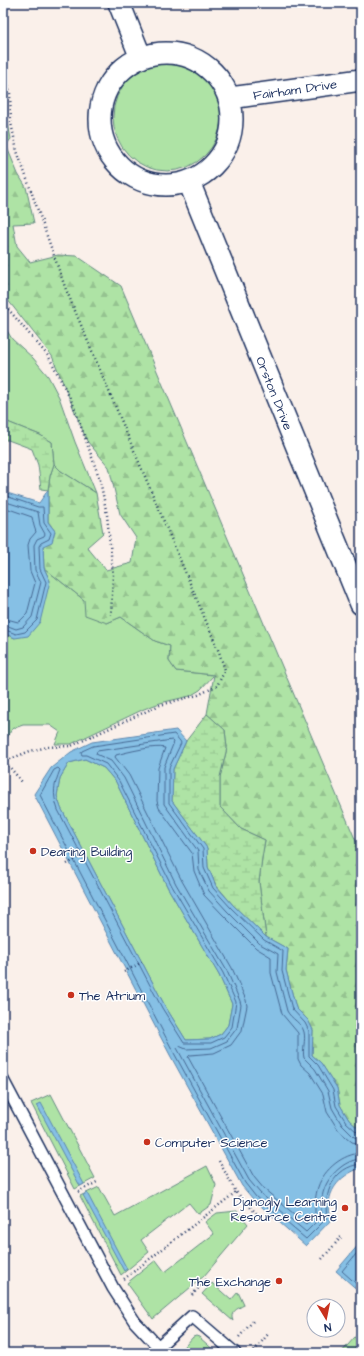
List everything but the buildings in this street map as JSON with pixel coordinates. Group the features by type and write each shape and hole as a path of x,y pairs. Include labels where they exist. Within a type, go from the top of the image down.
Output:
{"street":[{"path":"119,3 141,58"},
{"path":"164,53 189,56 209,68 225,87 230,98 231,135 222,156 189,182 178,185 161,186 139,180 120,167 106,148 100,125 102,102 111,82 127,66 141,58 164,53"},
{"name":"Fairham Drive","path":"230,98 361,80"},
{"name":"Orston Drive","path":"189,182 361,604"}],"lane":[{"path":"3,1080 113,1288 135,1322 161,1350 192,1316 235,1353"}],"path":[{"path":"3,66 10,93 11,123 17,151 65,287 219,652 225,670 217,686 198,695 160,705 71,746 48,747 30,751 3,761 22,782"},
{"path":"3,303 49,357 73,404 100,480 107,515 113,574 111,615"},
{"path":"68,863 85,854"},
{"path":"125,971 142,962"},
{"path":"219,1161 236,1192 257,1214"},
{"path":"74,1194 97,1182"},
{"path":"113,1288 236,1192"},
{"path":"322,1259 343,1235"},
{"path":"192,1296 208,1279"},
{"path":"239,1337 254,1320"},
{"path":"254,1351 269,1333"}],"green space":[{"path":"167,63 188,67 205,79 217,96 221,117 217,138 205,155 188,167 167,171 146,167 129,155 117,138 113,117 117,96 129,79 146,67"},
{"path":"3,97 11,139 6,145 18,174 26,187 34,223 13,224 17,246 30,262 58,255 77,256 121,286 361,853 361,1131 349,1120 340,1105 337,1088 321,1063 312,1055 313,1030 308,1020 296,1008 286,970 288,949 266,937 259,882 265,840 241,829 220,807 220,777 227,748 225,730 207,714 214,675 176,671 169,661 170,646 155,641 121,617 107,623 85,615 84,600 44,568 43,546 55,531 48,522 48,490 54,464 61,471 96,493 103,533 87,547 106,570 132,563 136,538 120,514 109,467 87,441 52,356 3,294"},
{"path":"3,324 12,339 33,358 48,376 59,397 75,442 96,493 61,471 54,464 52,442 40,435 5,421 3,414"},
{"path":"3,418 5,421 40,435 52,442 54,464 48,490 41,489 38,465 32,449 8,440 3,440"},
{"path":"44,568 84,600 107,623 121,617 155,641 170,646 169,661 176,671 214,675 200,690 190,696 160,703 144,709 71,744 55,744 60,732 50,725 23,725 12,729 4,743 3,633 15,638 50,581"},
{"path":"207,714 225,730 227,748 220,777 220,807 241,829 265,840 259,882 266,937 233,905 216,885 208,867 207,848 172,801 173,769 186,741"},
{"path":"85,759 104,768 116,782 168,888 219,975 232,1004 228,1025 221,1034 210,1039 186,1040 165,1006 61,808 57,796 60,778 69,763"},
{"path":"51,1094 95,1178 75,1189 31,1103"},
{"path":"207,1166 216,1185 211,1205 198,1214 189,1203 141,1240 149,1252 121,1275 80,1196 99,1187 115,1216"},
{"path":"237,1211 248,1224 204,1276 153,1319 127,1283 156,1260 165,1272 214,1234 205,1222 217,1213"},
{"path":"212,1283 231,1300 238,1292 244,1305 236,1309 233,1313 233,1321 202,1294"},
{"path":"361,1330 361,1353 341,1353"},
{"path":"196,1336 217,1353 179,1353 193,1337"}],"water":[{"path":"3,487 4,492 39,503 48,490 48,522 55,531 52,542 43,546 44,568 50,581 40,622 28,636 15,638 3,633"},
{"path":"176,730 186,741 173,769 172,801 207,848 208,867 216,886 266,937 288,949 286,970 296,1008 308,1020 313,1030 312,1055 321,1063 337,1088 340,1105 349,1120 361,1131 361,1168 353,1171 334,1187 329,1202 329,1210 332,1219 306,1246 253,1199 242,1186 170,1055 34,794 51,768 71,752 92,742","holes":["85,759 104,768 116,782 168,888 219,975 232,1004 228,1025 221,1034 210,1039 186,1040 165,1006 61,808 57,796 60,778 69,763"]},
{"path":"41,1103 84,1184 80,1186 37,1105"},
{"path":"87,1193 127,1269 124,1271 83,1195"},
{"path":"361,1243 361,1293 336,1271"}],"place":[{"name":"Dearing Building","path":"33,851"},
{"name":"The Atrium","path":"71,995"},
{"name":"Computer Science","path":"147,1142"},
{"name":"Djanogly Learning Resource Centre","path":"345,1208"},
{"name":"The Exchange","path":"279,1281"}]}
